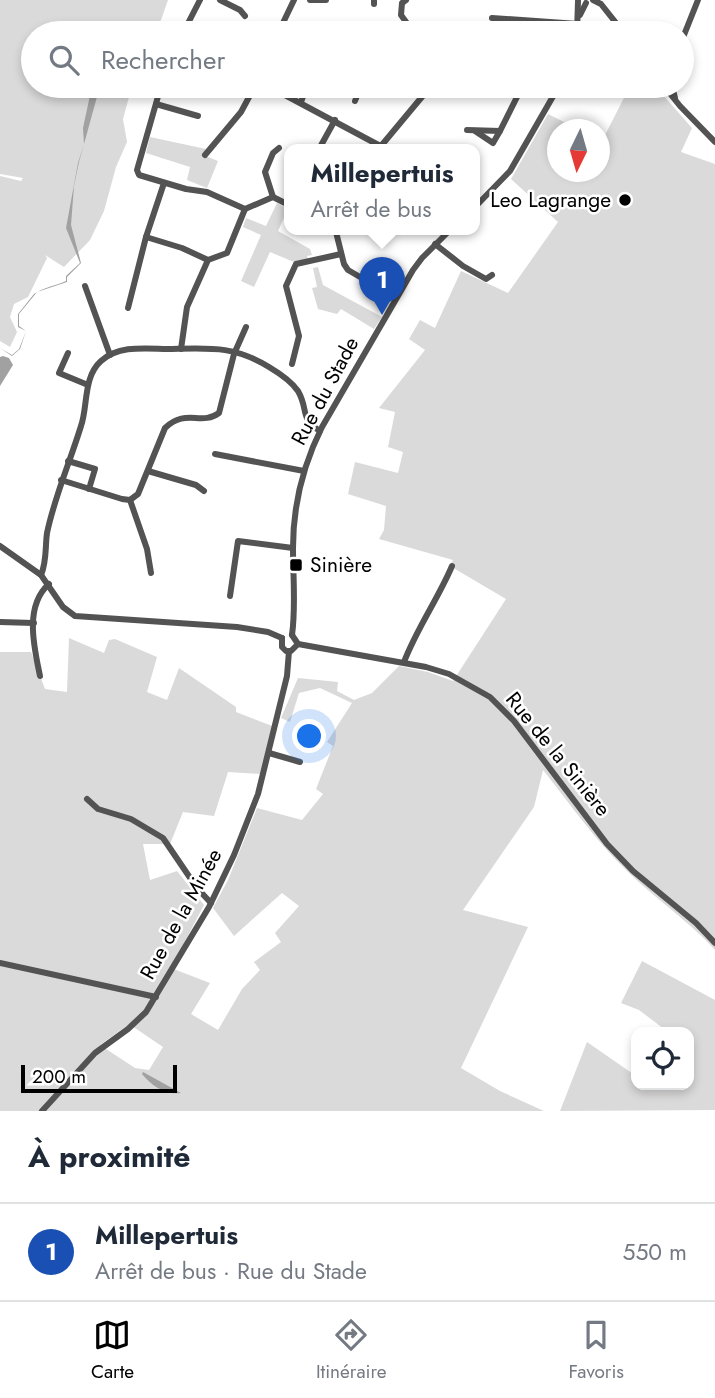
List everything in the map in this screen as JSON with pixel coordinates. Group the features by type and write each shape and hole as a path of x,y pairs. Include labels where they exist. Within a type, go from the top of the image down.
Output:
{"street":[{"path":"189,21 200,0"},
{"path":"220,0 240,10 245,16"},
{"path":"284,21 294,0"},
{"path":"310,0 326,0"},
{"path":"405,21 401,15 402,3 406,0"},
{"path":"578,21 578,0 601,4 616,21"},
{"path":"604,0 618,21"},
{"path":"690,21 698,0"},
{"path":"579,21 591,1"},
{"path":"492,18 556,21"},
{"path":"158,98 137,173 163,183 207,192 246,209"},
{"path":"205,155 241,112 249,98"},
{"path":"293,98 375,144"},
{"path":"301,102 302,98"},
{"path":"385,144 422,98"},
{"path":"475,131 493,143 516,98"},
{"path":"480,202 510,172 553,98"},
{"path":"674,98 715,142"},
{"path":"156,104 198,117"},
{"path":"322,144 335,120"},
{"path":"467,130 500,131"},
{"path":"279,148 265,172 274,197 284,202"},
{"path":"128,308 163,183"},
{"path":"146,237 182,248 208,260 227,253 246,209 274,197"},
{"path":"337,235 348,270 396,298"},
{"name":"Rue du Stade","path":"292,635 293,548 296,508 304,471 320,431 396,298 422,258 445,235"},
{"path":"435,244 478,275 486,279 492,275"},
{"path":"292,364 299,336 286,286 296,264 341,254"},
{"path":"181,349 187,307 208,260"},
{"path":"85,286 110,355"},
{"path":"130,500 138,494 165,428 173,420 181,416 209,417 219,413 236,351 246,327"},
{"path":"41,575 47,535 61,480 81,426 92,371 110,355 126,349 217,348 236,351 272,369 291,384 297,390 308,422 320,431"},
{"path":"68,353 59,373 88,385"},
{"path":"215,454 304,471"},
{"path":"68,461 95,469 89,489"},
{"path":"148,471 196,485 204,491"},
{"path":"61,480 130,500"},
{"path":"130,500 147,549 151,573"},
{"path":"230,596 235,541 293,548"},
{"path":"0,547 41,575 68,611 80,618 237,627 268,632 282,638"},
{"path":"404,662 414,636 442,589 452,566"},
{"path":"40,676 33,623 40,592 49,584"},
{"path":"0,622 33,623"},
{"path":"292,635 298,644 294,650 289,651 282,647 282,638 292,635"},
{"name":"Rue de la Sinière","path":"298,644 404,662 449,674 475,687 514,721 607,844 633,871 696,923 715,943"},
{"name":"Rue de la Minée","path":"42,1111 95,1054 137,1020 156,997 211,903 246,826 269,753 288,676 289,651"},
{"path":"269,753 300,762"},
{"path":"87,799 98,809 131,819 163,838 197,888 211,903"},
{"path":"0,963 156,997"}],"shaded area":[{"path":"0,0 168,0 160,21 21,21 21,98 129,98 123,119 127,142 116,167 104,211 90,240 64,267 45,255 47,258 28,297 14,304 10,317 17,332 10,347 0,341 0,176 21,181 23,178 0,174"},
{"path":"89,98 97,98 84,144 83,128"},
{"path":"624,98 666,98 692,128 681,152 715,164 715,950 615,858 543,770 534,807 463,910 528,927 461,1068 500,1091 544,1111 0,1111 0,652 31,652 45,689 67,692 69,638 104,653 109,640 115,639 157,657 147,692 167,700 179,668 236,707 236,712 272,726 261,774 228,772 214,816 183,812 170,844 143,844 150,880 177,871 204,905 171,968 210,983 191,1014 218,1030 242,989 260,970 254,962 281,942 275,933 299,906 282,893 234,936 213,908 228,880 257,808 302,820 323,794 316,789 333,746 327,742 352,703 320,688 299,693 290,722 281,718 298,678 338,682 337,691 354,700 372,693 399,666 453,681 506,599 450,566 453,560 379,539 384,530 386,506 348,494 355,462 398,473 403,452 388,447 395,412 379,408 425,350 409,339 420,320 435,328 461,271 508,293 558,222 511,179 548,114 558,119 547,119 547,182 610,182 610,125","holes":["129,1024 163,1047 149,1070 135,1068 100,1045"]},
{"path":"150,137 206,149 203,155 218,161 207,188 187,180 190,167 146,153"},
{"path":"84,145 74,186 71,225 81,263 67,277 67,282 37,292 66,281 66,276 80,263 66,228 78,163"},
{"path":"277,203 284,207 284,218 278,231 310,249 312,255 307,256 308,259 294,262 270,252 254,287 241,281 261,235 243,227 246,218 266,226"},
{"path":"318,267 323,285 382,317 374,329 341,309 337,314 318,309 312,288 317,287 313,268"},
{"path":"37,292 19,314 19,326 26,331 18,327 18,314"},
{"path":"0,357 9,358 13,365 0,386"},
{"path":"642,961 715,1000 715,1110 560,1111 587,1042 631,1073 631,1090 694,1090 694,1027 661,1027 639,1010 621,1003"},
{"path":"143,1072 181,1093 159,1089"}],"place":[{"name":"Leo Lagrange","path":"625,200"},
{"name":"Millepertuis","path":"382,315"},
{"name":"Sinière","path":"296,565"}]}
